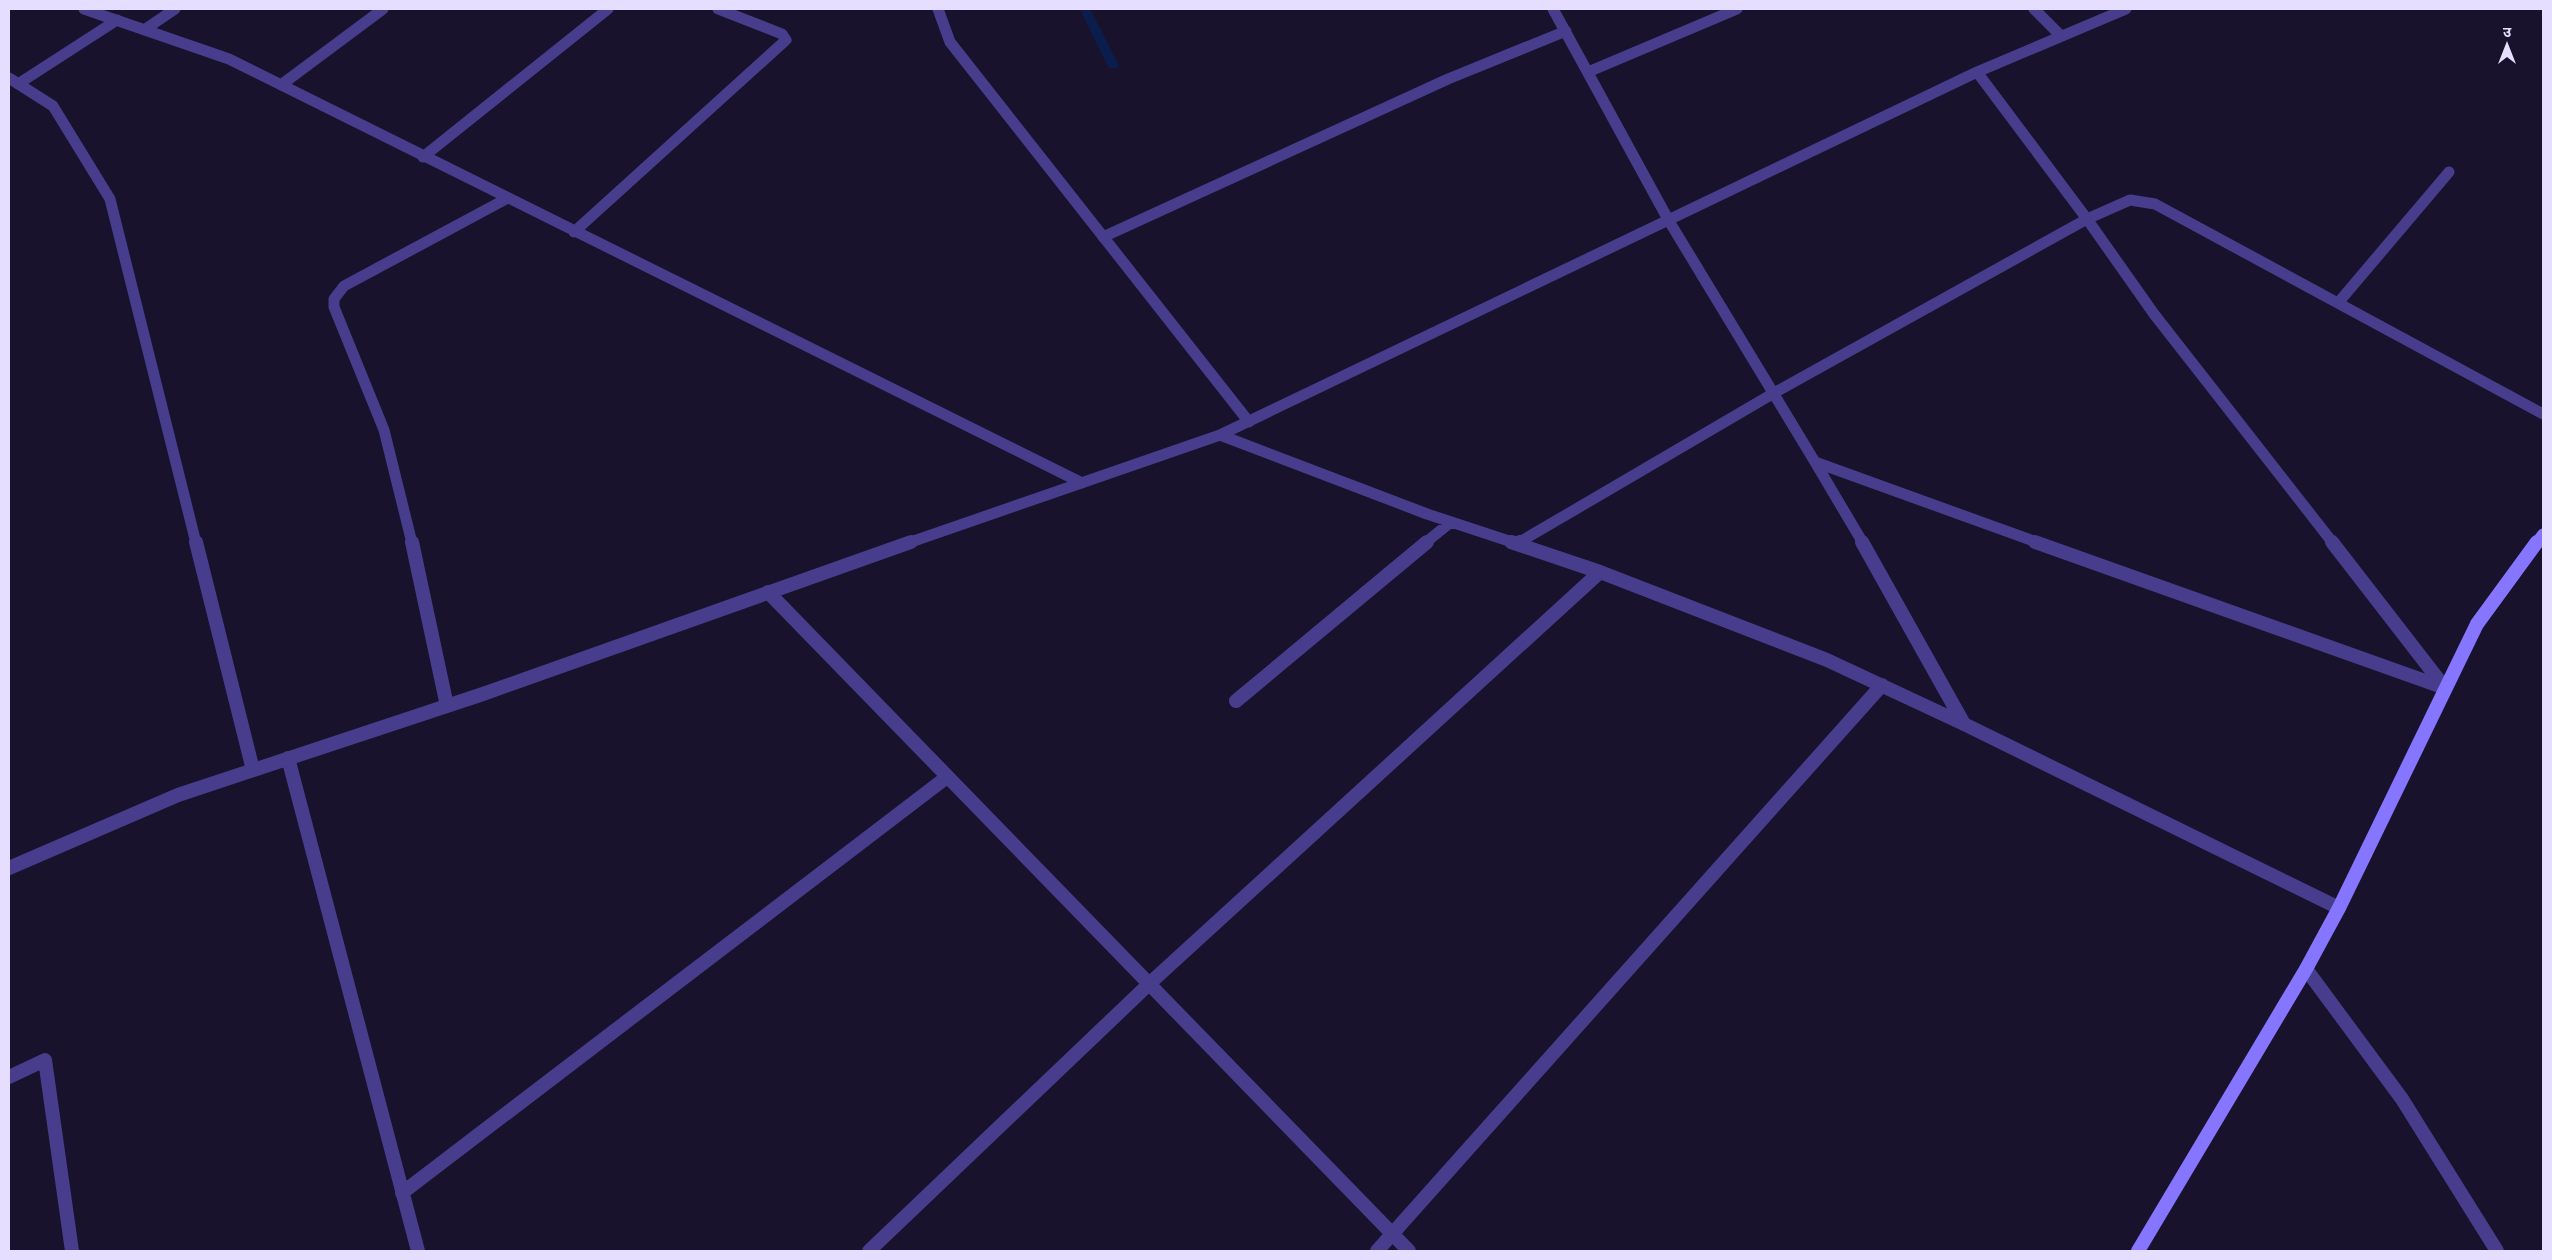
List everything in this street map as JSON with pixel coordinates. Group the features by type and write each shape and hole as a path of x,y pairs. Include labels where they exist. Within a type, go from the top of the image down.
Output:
{"street":[{"path":"84,9 229,59 1082,483"},
{"path":"144,30 175,9"},
{"path":"281,85 383,9"},
{"path":"423,157 608,9"},
{"path":"574,232 786,40 782,34 718,9"},
{"path":"938,9 950,42 1249,422"},
{"path":"1553,9 1670,221 1882,576 1964,724"},
{"path":"1588,72 1737,9"},
{"path":"2034,9 2061,36"},
{"path":"9,868 178,795 447,706 1220,435 1670,221 1977,72 2126,9"},
{"path":"117,20 14,81 53,106 110,199 253,770"},
{"path":"1103,237 1448,80 1566,31"},
{"path":"1977,72 2087,219 2154,314 2445,688"},
{"path":"2338,303 2449,172"},
{"path":"447,706 418,566 384,430 334,307 334,299 344,286 506,198"},
{"path":"1517,544 1774,393 2087,219 2122,203 2138,200 2146,201 2543,414"},
{"path":"1220,435 1451,522 1600,572 1827,660 1964,724 2339,908"},
{"path":"1814,462 2205,604 2445,688"},
{"path":"1236,702 1451,522"},
{"path":"2138,1251 2306,970 2339,908 2477,624 2543,534"},
{"path":"869,1251 1149,984 1600,572"},
{"path":"768,592 1410,1251"},
{"path":"1377,1251 1391,1232 1882,686"},
{"path":"288,758 418,1251"},
{"path":"402,1193 947,777"},
{"path":"2306,970 2402,1099 2496,1251"},
{"path":"9,1077 45,1060 72,1251"}],"waterway":[{"path":"1085,9 1113,65"}]}
